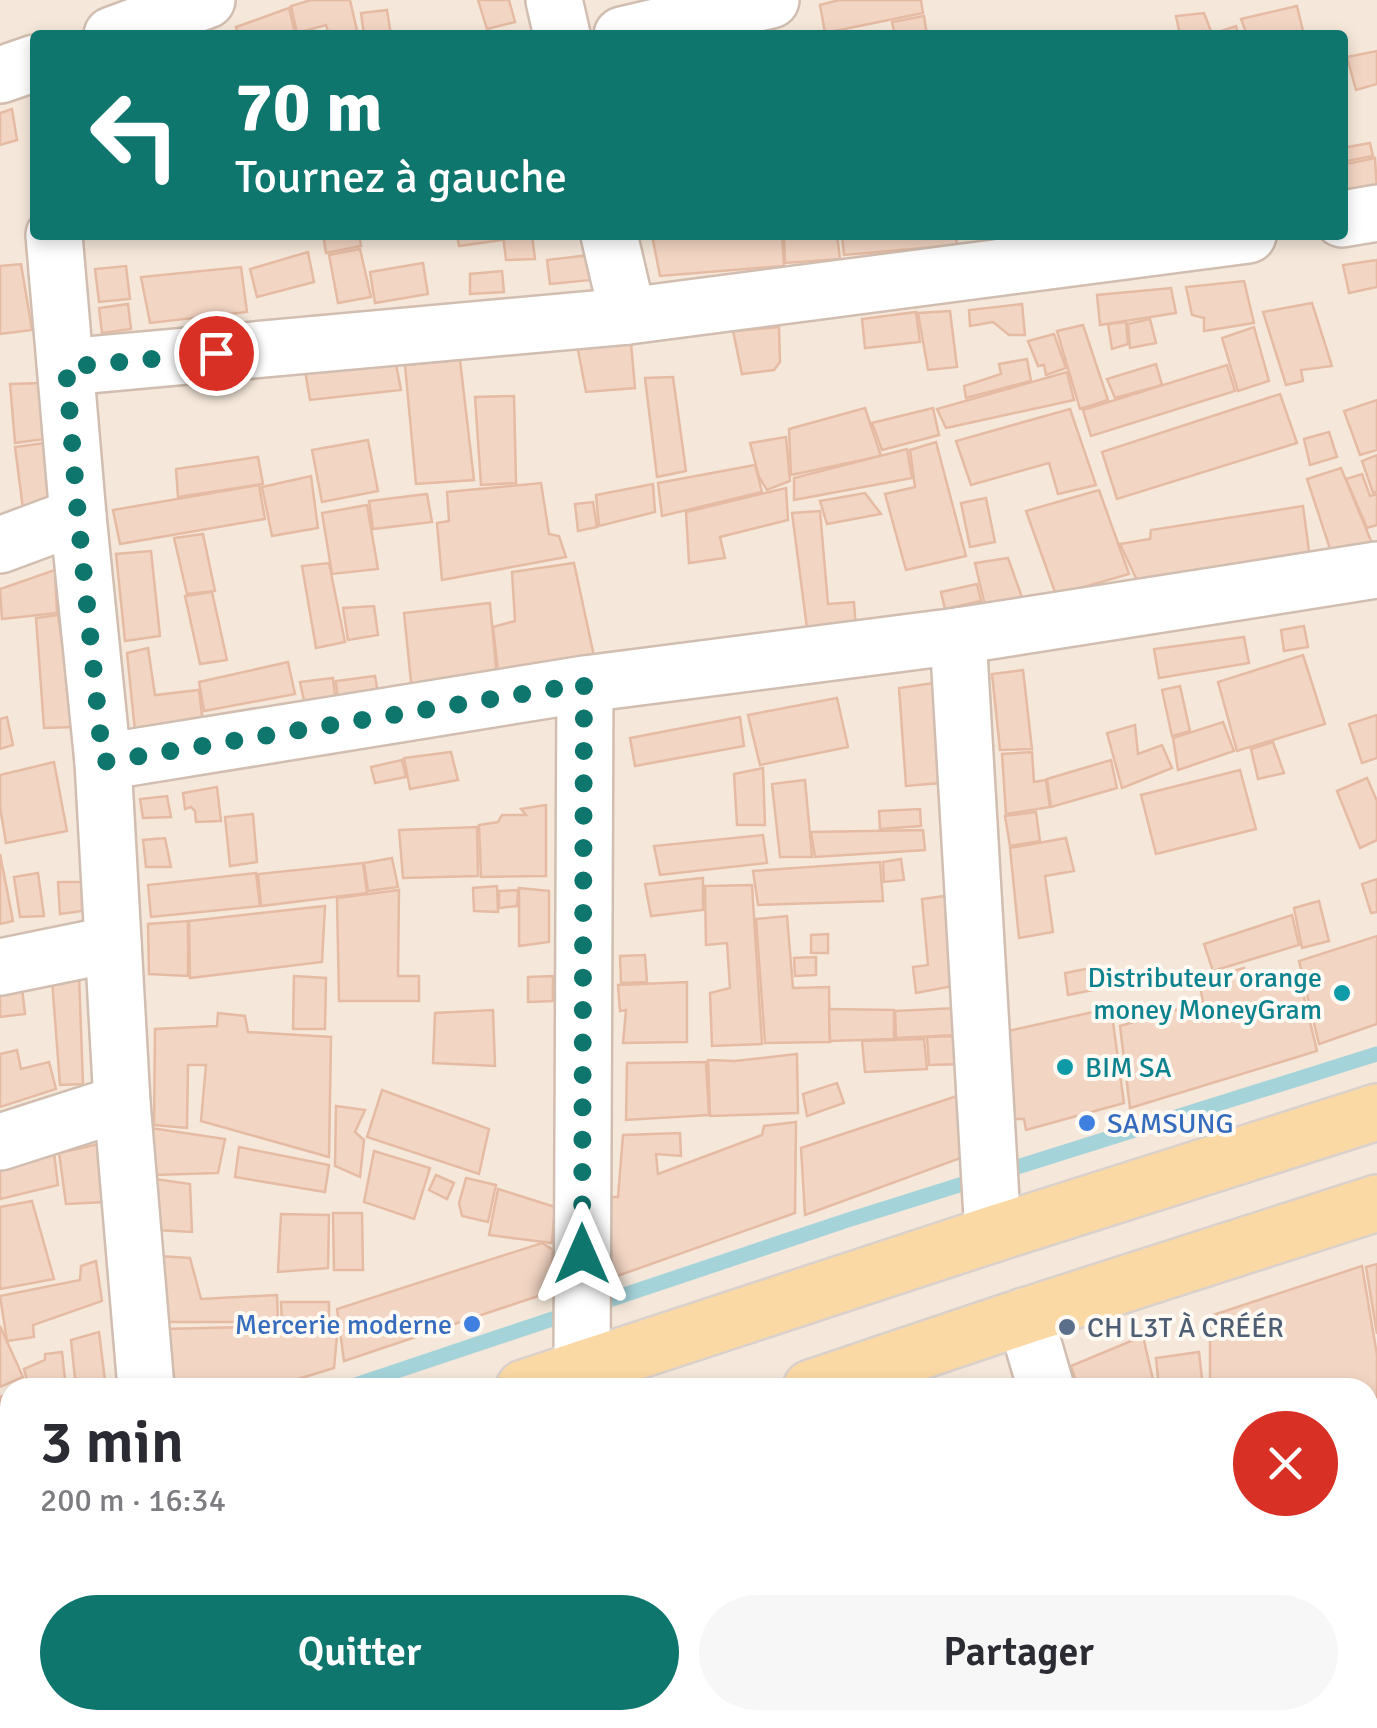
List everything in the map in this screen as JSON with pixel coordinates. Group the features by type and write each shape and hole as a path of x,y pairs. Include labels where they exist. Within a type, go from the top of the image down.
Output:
{"main road":[{"path":"553,1378 1377,1112"},
{"path":"841,1378 1377,1203"}],"street":[{"path":"126,30 207,0"},
{"path":"554,0 561,30"},
{"path":"643,30 771,0"},
{"path":"0,75 30,66"},
{"path":"1348,218 1377,214"},
{"path":"54,240 103,762 122,1104 145,1378"},
{"path":"610,240 628,316"},
{"path":"66,367 628,316 1210,240"},
{"path":"0,545 78,516"},
{"path":"103,762 584,684 958,636 1377,570"},
{"path":"958,636 993,1234"},
{"path":"582,1368 584,684"},
{"path":"0,966 112,944"},
{"path":"0,1142 122,1104"},
{"path":"1024,1316 1043,1378"}],"shaded area":[{"path":"0,0 1377,0 1377,1378 0,1378"}],"building":[{"path":"311,0 350,0 357,30 328,30 326,25 296,30 291,6"},
{"path":"478,0 509,0 515,22 487,29"},
{"path":"839,0 921,0 923,13 824,30 820,5"},
{"path":"1297,6 1303,30 1245,30 1241,19"},
{"path":"289,8 294,30 237,30 236,27"},
{"path":"387,10 390,30 363,30 361,13"},
{"path":"1204,13 1210,30 1179,30 1176,16"},
{"path":"924,16 926,30 894,30 892,22"},
{"path":"1377,51 1377,84 1356,90 1348,57"},
{"path":"12,109 17,140 0,145 0,113"},
{"path":"1370,143 1373,156 1348,161 1348,147"},
{"path":"1375,158 1377,191 1348,198 1348,164"},
{"path":"324,240 360,240 361,246 326,253"},
{"path":"458,240 502,240 459,246"},
{"path":"504,240 533,240 535,259 506,260"},
{"path":"653,240 782,240 784,266 660,276"},
{"path":"784,240 838,240 840,259 785,263"},
{"path":"842,240 956,240 957,245 844,255"},
{"path":"360,249 371,297 338,303 329,255"},
{"path":"308,252 314,282 257,297 250,269"},
{"path":"589,255 592,280 550,284 547,260"},
{"path":"1377,260 1377,287 1349,293 1343,265"},
{"path":"423,263 428,294 375,303 370,272"},
{"path":"21,264 32,330 0,334 0,266"},
{"path":"126,266 130,299 99,302 95,269"},
{"path":"241,267 247,312 150,323 141,277"},
{"path":"502,271 504,292 470,294 470,274"},
{"path":"1244,281 1254,323 1204,331 1204,318 1192,315 1186,287"},
{"path":"1171,288 1176,313 1100,325 1097,295"},
{"path":"1312,303 1332,366 1301,370 1303,381 1286,385 1263,312"},
{"path":"128,304 131,329 102,333 99,308"},
{"path":"1022,304 1025,335 1009,335 993,322 970,326 969,310"},
{"path":"950,311 957,367 928,370 918,313"},
{"path":"916,312 920,342 865,348 862,319"},
{"path":"1150,319 1156,343 1130,348 1128,324"},
{"path":"1126,322 1128,344 1112,349 1108,324"},
{"path":"1083,325 1108,400 1080,409 1057,331"},
{"path":"779,327 780,362 774,370 742,374 733,331"},
{"path":"1254,327 1269,381 1238,391 1222,338"},
{"path":"1054,334 1066,368 1046,375 1028,341"},
{"path":"631,343 635,388 586,392 577,345"},
{"path":"1027,359 1031,381 966,398 964,386 1001,374 999,364"},
{"path":"460,360 474,480 416,484 405,365"},
{"path":"396,364 401,390 310,400 305,371"},
{"path":"1156,364 1162,385 1115,398 1107,379"},
{"path":"1227,365 1235,391 1091,436 1083,410"},
{"path":"1067,372 1074,400 946,428 937,409"},
{"path":"673,377 686,471 657,477 645,378"},
{"path":"40,383 45,439 15,443 10,384"},
{"path":"1280,394 1297,443 1117,499 1102,452"},
{"path":"514,396 516,483 481,485 475,397"},
{"path":"1377,400 1377,450 1360,455 1344,411"},
{"path":"865,408 881,456 791,475 789,429"},
{"path":"933,408 939,435 882,450 872,423"},
{"path":"1070,409 1096,485 1058,494 1049,463 971,485 956,441"},
{"path":"1329,432 1337,457 1310,465 1304,439"},
{"path":"786,437 790,481 767,490 759,477 750,443"},
{"path":"368,440 378,491 322,502 312,450"},
{"path":"936,442 966,556 906,570 885,494 915,487 910,450"},
{"path":"45,443 49,503 23,509 15,447"},
{"path":"907,449 912,478 794,500 794,478"},
{"path":"1377,455 1377,491 1373,493 1362,461"},
{"path":"258,457 263,484 178,497 176,469"},
{"path":"755,465 762,492 662,516 658,483"},
{"path":"1341,468 1376,553 1335,564 1307,479"},
{"path":"1362,474 1370,496 1377,494 1377,525 1367,528 1346,479"},
{"path":"311,476 318,528 272,536 262,487"},
{"path":"541,483 549,534 559,536 566,557 442,580 437,523 449,521 447,492"},
{"path":"653,484 655,512 599,526 596,495"},
{"path":"259,485 265,519 120,544 113,510"},
{"path":"786,488 788,520 720,537 725,558 689,563 686,512"},
{"path":"1099,490 1129,574 1056,595 1026,511"},
{"path":"865,493 881,514 827,524 820,501"},
{"path":"427,494 432,522 373,529 369,501"},
{"path":"986,498 995,542 970,547 961,503"},
{"path":"593,502 597,527 578,531 575,504"},
{"path":"367,505 378,569 332,574 322,513"},
{"path":"1303,506 1311,566 1141,589 1120,544 1150,539 1151,530"},
{"path":"820,511 828,604 854,602 856,630 808,636 792,513"},
{"path":"203,534 215,591 187,594 174,538"},
{"path":"151,551 160,636 125,641 116,554"},
{"path":"1008,558 1024,603 986,610 975,563"},
{"path":"329,563 345,642 316,648 302,566"},
{"path":"574,563 594,656 498,672 493,627 515,621 512,572"},
{"path":"55,570 57,613 2,619 0,589"},
{"path":"977,584 981,601 945,609 941,592"},
{"path":"212,592 227,660 200,664 185,596"},
{"path":"490,603 497,678 412,692 404,613"},
{"path":"374,606 378,635 348,640 343,608"},
{"path":"58,615 75,727 44,728 36,618"},
{"path":"1304,626 1308,647 1284,651 1281,630"},
{"path":"1244,637 1249,663 1159,678 1154,649"},
{"path":"148,648 155,695 199,690 203,723 135,731 127,653"},
{"path":"1303,655 1325,724 1237,751 1218,682"},
{"path":"288,662 295,694 204,711 199,682"},
{"path":"1023,670 1032,749 1000,750 992,674"},
{"path":"375,676 379,699 338,704 336,681"},
{"path":"333,678 336,704 306,710 300,682"},
{"path":"934,683 940,783 906,786 899,688"},
{"path":"1180,686 1190,731 1172,736 1162,690"},
{"path":"837,698 848,747 760,765 748,715"},
{"path":"1377,715 1377,758 1362,763 1349,724"},
{"path":"7,717 13,745 0,749 0,719"},
{"path":"740,717 744,746 635,766 630,738"},
{"path":"1223,722 1234,751 1178,770 1173,738"},
{"path":"1135,725 1138,754 1162,745 1172,768 1122,788 1107,733"},
{"path":"1273,742 1284,773 1258,779 1251,749"},
{"path":"451,752 458,780 410,789 404,758"},
{"path":"1032,752 1034,782 1046,780 1050,807 1006,814 1002,754"},
{"path":"402,760 406,777 375,783 371,767"},
{"path":"1111,760 1117,788 1051,807 1047,779"},
{"path":"54,762 67,831 6,843 0,775"},
{"path":"763,768 765,825 737,825 734,774"},
{"path":"1240,770 1256,829 1156,854 1141,795"},
{"path":"1367,778 1377,801 1377,840 1360,848 1337,791"},
{"path":"805,780 812,857 780,857 772,784"},
{"path":"217,787 221,821 196,822 195,811 191,807 185,809 183,793"},
{"path":"167,796 171,817 143,818 140,799"},
{"path":"546,805 546,876 481,877 479,825 498,822 502,815 526,815 521,809"},
{"path":"920,809 921,826 880,829 879,811"},
{"path":"1036,812 1040,841 1010,846 1005,816"},
{"path":"253,814 257,862 230,866 225,817"},
{"path":"477,827 478,876 403,878 399,830"},
{"path":"923,830 925,850 815,857 811,832"},
{"path":"763,835 767,863 660,875 654,846"},
{"path":"165,838 171,867 146,867 143,840"},
{"path":"1066,838 1074,871 1045,876 1053,932 1019,938 1010,848"},
{"path":"0,854 13,921 0,924"},
{"path":"392,858 398,887 368,891 364,863"},
{"path":"901,859 904,880 884,882 883,862"},
{"path":"880,862 883,901 758,905 753,871"},
{"path":"363,863 367,893 261,906 258,874"},
{"path":"38,873 44,916 20,917 14,877"},
{"path":"256,873 260,906 151,917 148,885"},
{"path":"703,878 703,910 651,916 645,884"},
{"name":"Distributeur orange money MoneyGram","path":"1377,879 1377,912 1371,913 1362,884"},
{"path":"58,882 82,882 82,911 60,914"},
{"path":"752,885 762,1044 712,1046 710,993 730,988 727,943 706,945 705,886"},
{"path":"497,886 498,912 474,911 473,888"},
{"path":"519,888 549,891 549,942 519,946"},
{"path":"399,890 398,976 419,976 419,1001 339,1001 337,898"},
{"path":"518,890 517,906 499,908 499,891"},
{"path":"945,896 958,985 916,993 913,967 928,965 922,899"},
{"path":"1319,901 1329,941 1302,948 1294,908"},
{"path":"325,906 322,962 190,978 189,921"},
{"path":"1292,915 1299,945 1213,971 1204,944"},
{"path":"787,916 793,988 829,987 830,1042 765,1043 756,919"},
{"path":"188,921 188,976 149,974 148,924"},
{"path":"828,934 828,953 811,953 811,935"},
{"name":"Distributeur orange money MoneyGram","path":"1377,936 1377,1024 1319,1044 1299,961"},
{"path":"645,955 647,982 621,983 620,956"},
{"path":"816,957 816,975 795,976 794,958"},
{"path":"1091,968 1093,990 1068,995 1065,973"},
{"path":"1244,968 1244,988 1298,972 1317,1051 1130,1108 1120,1026 1203,1002 1199,981"},
{"path":"79,975 83,1084 60,1085 52,980"},
{"path":"294,976 326,978 325,1029 293,1029"},
{"path":"553,976 553,1001 528,1002 528,977"},
{"path":"687,982 687,1042 623,1043 626,1010 620,1011 618,985"},
{"path":"22,988 25,1014 0,1017 0,990"},
{"path":"957,1008 957,1035 896,1038 895,1011"},
{"name":"BIM SA","path":"1111,1008 1124,1103 1026,1130 1024,1119 1014,1119 1008,1031"},
{"path":"829,1009 894,1010 894,1039 830,1041"},
{"path":"493,1010 495,1066 433,1063 435,1013"},
{"path":"218,1013 245,1016 248,1032 331,1037 329,1157 201,1121 206,1065 188,1065 187,1128 154,1125 155,1029 217,1026"},
{"path":"961,1036 962,1064 929,1065 927,1037"},
{"path":"924,1039 927,1069 865,1072 862,1041"},
{"path":"17,1050 21,1069 49,1062 56,1089 0,1107 0,1054"},
{"path":"797,1054 798,1113 710,1116 708,1060"},
{"path":"706,1062 709,1115 626,1120 627,1063"},
{"path":"837,1083 844,1103 807,1116 803,1094"},
{"path":"382,1090 489,1129 479,1174 367,1137"},
{"path":"966,1093 969,1155 805,1215 801,1148"},
{"path":"336,1106 365,1110 355,1132 364,1140 360,1177 335,1166"},
{"path":"796,1122 795,1213 603,1281 606,1197 618,1197 623,1135 680,1133 681,1156 656,1154 658,1174 762,1135 764,1126"},
{"path":"151,1128 225,1139 218,1173 153,1175"},
{"path":"99,1144 106,1202 66,1204 59,1153"},
{"path":"239,1147 329,1165 325,1192 235,1177"},
{"path":"374,1151 430,1168 414,1219 364,1202"},
{"path":"54,1153 58,1185 0,1199 0,1169"},
{"path":"436,1175 454,1183 447,1199 429,1190"},
{"path":"466,1178 496,1185 488,1222 462,1216 459,1203"},
{"path":"155,1179 190,1184 192,1232 156,1230"},
{"path":"498,1189 555,1207 552,1243 489,1235"},
{"path":"32,1201 54,1279 0,1289 0,1207"},
{"path":"333,1213 362,1213 363,1270 334,1270"},
{"path":"281,1214 329,1215 328,1268 278,1272"},
{"path":"542,1243 553,1250 550,1292 344,1361 337,1309"},
{"path":"159,1256 190,1258 201,1299 277,1295 278,1322 161,1322"},
{"path":"96,1261 102,1301 33,1325 34,1337 7,1341 0,1296 80,1280 81,1266"},
{"path":"1377,1264 1377,1334 1366,1267"},
{"path":"1362,1266 1377,1355 1377,1378 1210,1378 1210,1316"},
{"path":"281,1302 329,1302 329,1323 282,1324"},
{"path":"338,1325 334,1368 302,1378 165,1378 163,1329"},
{"path":"0,1326 23,1377 0,1378"},
{"path":"99,1332 105,1378 75,1378 71,1340"},
{"path":"1143,1336 1153,1378 1075,1378 1071,1366"},
{"path":"62,1352 65,1378 26,1378 24,1369 45,1360 45,1354"},
{"path":"1199,1352 1202,1378 1158,1378 1156,1358"}],"waterway":[{"path":"376,1378 848,1220 1377,1054"}],"place":[{"name":"Distributeur orange money MoneyGram","path":"1342,993"},
{"name":"BIM SA","path":"1065,1067"},
{"name":"SAMSUNG","path":"1087,1123"},
{"name":"Mercerie moderne","path":"472,1324"},
{"name":"CH L3T À CRÉÉR","path":"1067,1327"}],"route":[{"path":"216,353 66,367 103,762 584,684 582,1254"}]}
